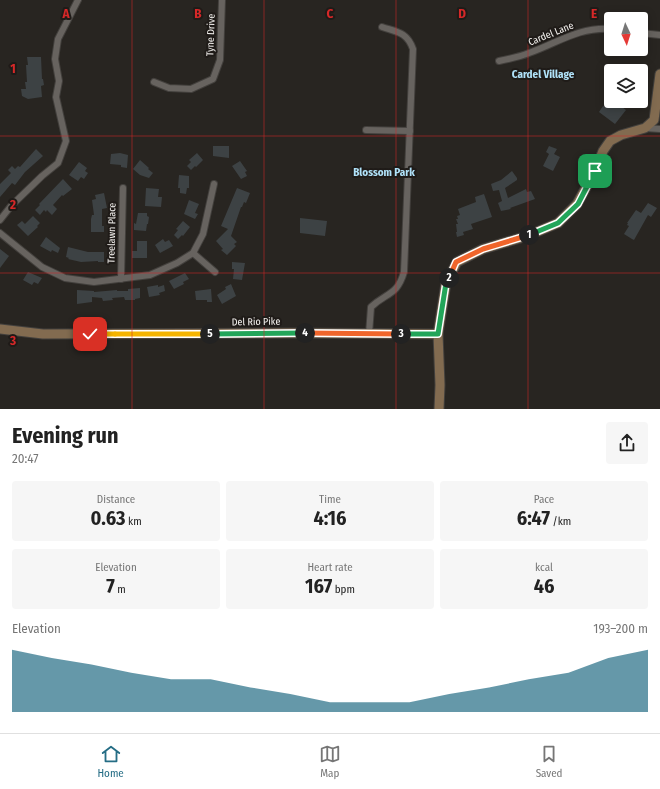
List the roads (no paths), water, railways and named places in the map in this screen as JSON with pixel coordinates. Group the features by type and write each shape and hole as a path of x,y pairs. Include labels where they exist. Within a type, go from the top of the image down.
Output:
{"street":[{"path":"0,220 11,206 42,176 58,163 61,156 66,141 56,97 59,81 55,59 58,39 78,0"},
{"name":"Tyne Drive","path":"154,82 169,88 192,89 213,78 220,60 222,0"},
{"path":"370,334 371,307 377,301 395,291 401,282 404,272 410,131 413,49 410,41 402,33 382,27"},
{"name":"Cardel Lane","path":"499,61 530,53 571,34 604,30"},
{"path":"648,34 660,35"},
{"path":"645,128 654,120 660,74"},
{"path":"439,409 440,385 438,334 446,283 456,262 483,249 527,236 558,223 578,204 595,171 603,151 610,141 621,135 645,128 660,129"},
{"path":"366,130 410,131"},
{"path":"0,233 42,267 65,278 94,282 150,275 177,263 193,253 203,234 214,184"},
{"name":"Treelawn Place","path":"121,279 123,188"},
{"path":"193,253 215,272"},
{"name":"Del Rio Pike","path":"0,329 43,334 438,334"}],"district":[{"name":"Cardel Village","path":"543,74"},
{"name":"Blossom Park","path":"384,172"}]}
